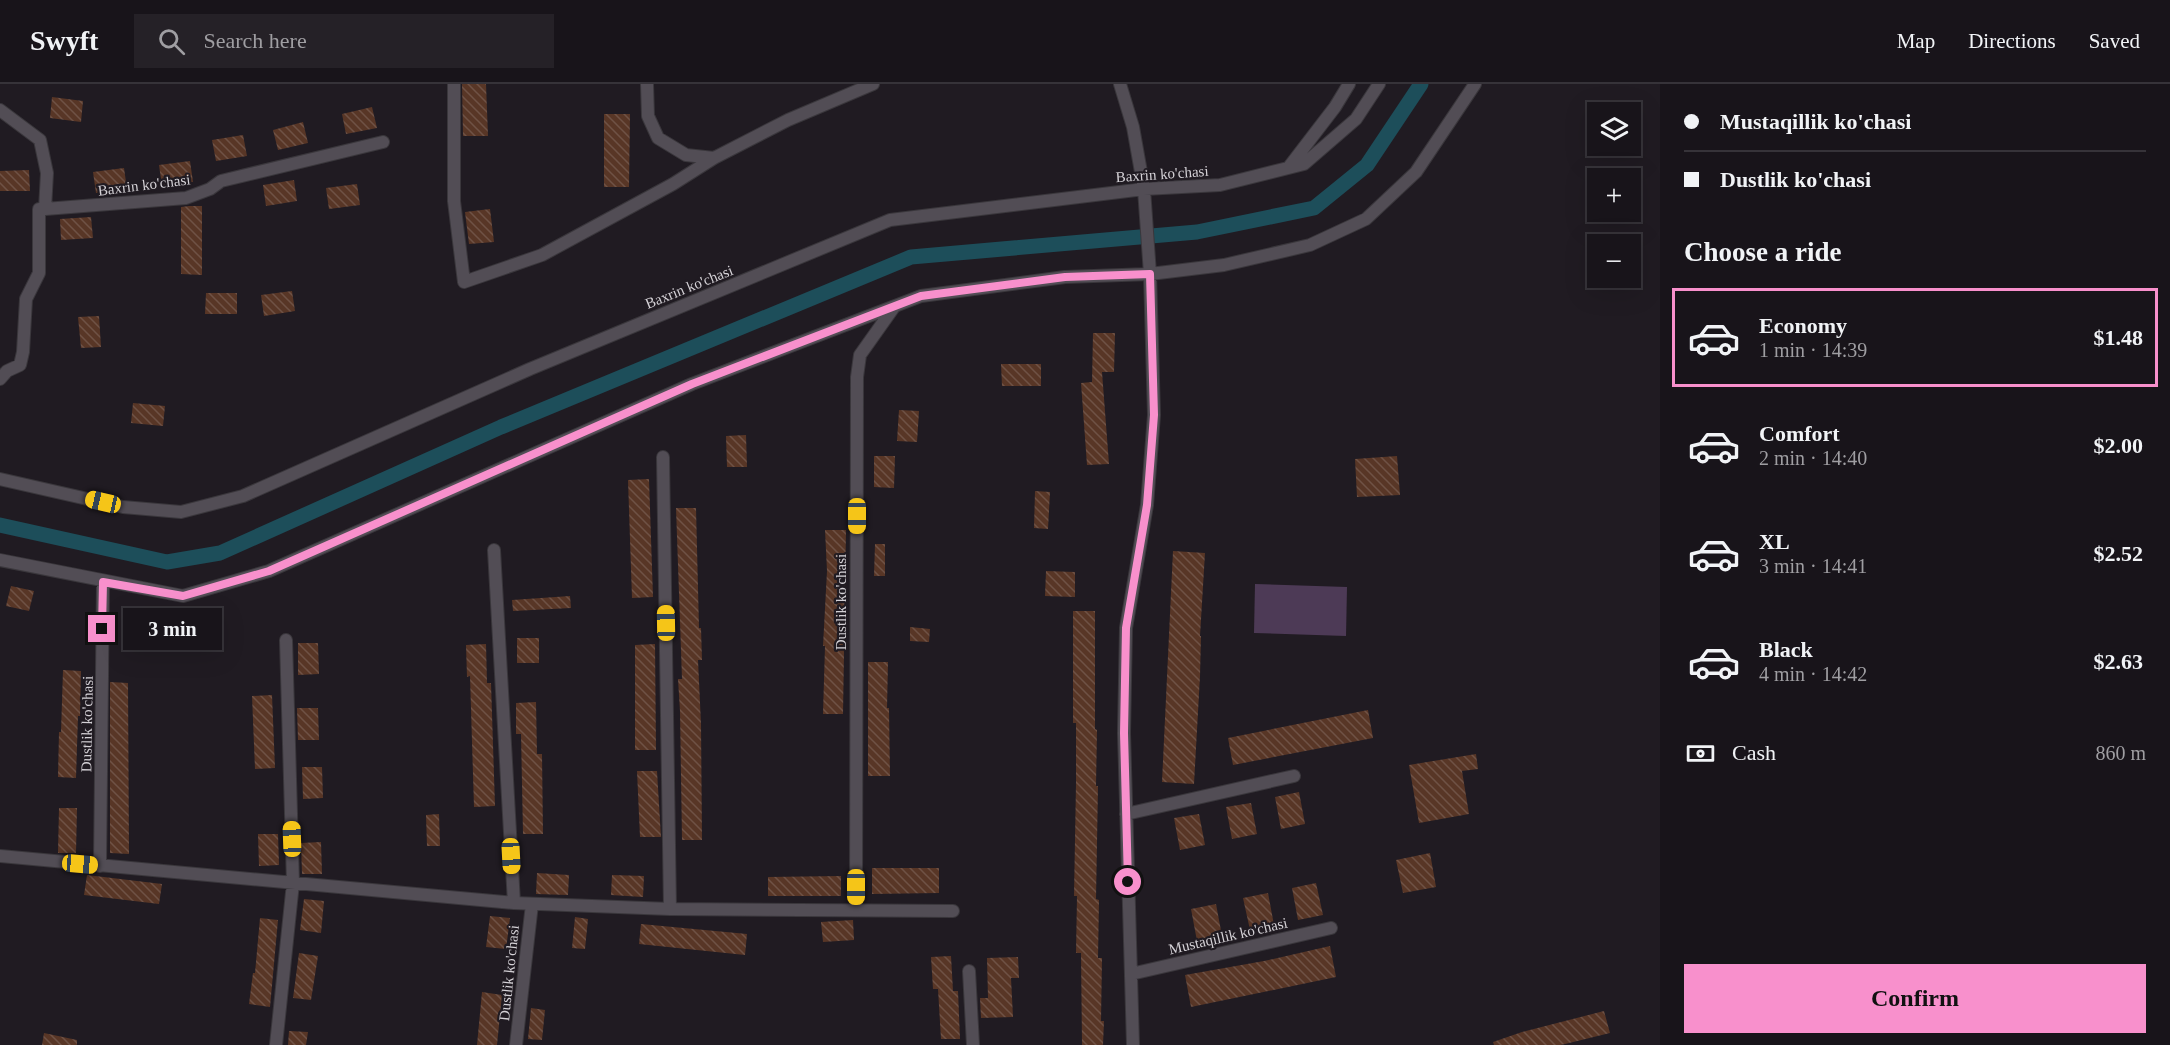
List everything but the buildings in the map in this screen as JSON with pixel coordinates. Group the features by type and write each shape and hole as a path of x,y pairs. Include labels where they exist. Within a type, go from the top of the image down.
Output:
{"street":[{"path":"454,84 454,201 464,282 542,255 633,206 714,158 847,89 873,84"},
{"path":"647,84 648,116 658,138 686,155 714,158"},
{"path":"1120,84 1133,127 1144,189 1150,274 1154,415 1147,505 1126,628 1124,733 1133,1045"},
{"path":"1289,167 1335,107 1349,84"},
{"name":"Baxrin ko'chasi","path":"0,479 123,507 182,512 243,496 530,369 890,220 1144,189 1220,185 1304,164 1356,118 1379,84"},
{"path":"0,560 183,596 269,571 692,384 921,296 1065,277 1150,274 1224,265 1310,245 1366,219 1416,172 1475,84"},
{"path":"0,110 40,140 47,173 45,209 39,209 39,273 26,299 23,352 20,365 7,370 0,379"},
{"name":"Baxrin ko'chasi","path":"45,209 186,198 210,189 221,181 383,142"},
{"name":"Dustlik ko'chasi","path":"856,910 857,377 860,355 894,306"},
{"path":"663,457 670,909"},
{"name":"Dustlik ko'chasi","path":"494,550 514,903"},
{"name":"Dustlik ko'chasi","path":"100,866 103,582"},
{"path":"276,1045 293,883 286,640"},
{"path":"1126,814 1294,776"},
{"name":"Dustlik ko'chasi","path":"0,856 514,903 670,909 953,911"},
{"name":"Dustlik ko'chasi","path":"516,1045 532,904"},
{"name":"Mustaqillik ko'chasi","path":"1131,974 1331,928"},
{"path":"969,971 973,1045"}],"shaded area":[{"path":"1255,584 1347,587 1346,636 1254,633"}],"waterway":[{"path":"0,525 167,562 220,553 501,427 911,257 1197,232 1314,208 1367,165 1421,84"}],"route":[{"path":"102,629 103,582 183,596 269,571 532,457 692,384 921,296 1065,277 1150,274 1154,415 1147,505 1126,628 1124,733 1128,882"}]}
